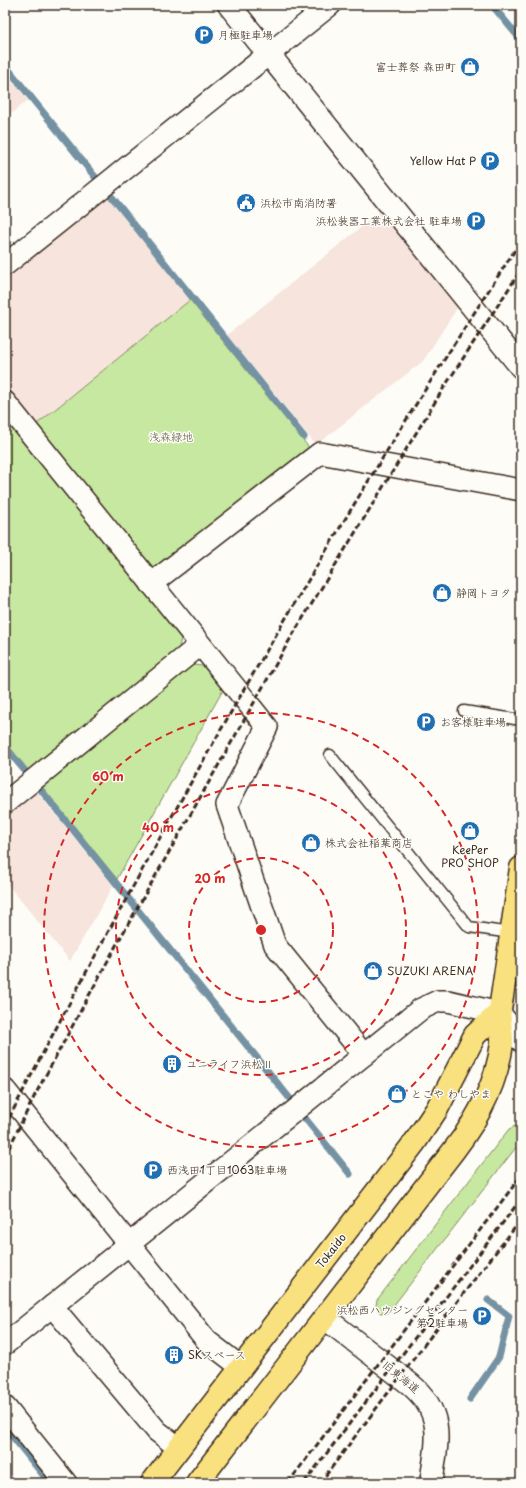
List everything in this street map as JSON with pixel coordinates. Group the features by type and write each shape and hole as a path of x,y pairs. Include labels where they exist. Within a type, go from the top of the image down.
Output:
{"highway":[{"path":"197,1483 466,1134 486,1100 502,1042 499,1013 521,868"},
{"name":"Tokaido","path":"152,1483 415,1142 437,1109 475,1035 499,1013"}],"street":[{"path":"229,5 521,367"},
{"path":"5,265 330,5"},
{"path":"5,402 267,727 227,805 275,945 364,1055"},
{"path":"151,584 320,453 521,490"},
{"path":"5,803 200,645"},
{"path":"5,1344 421,1009 438,1001 448,1001 521,1019"},
{"path":"499,1013 521,1040"},
{"path":"5,1090 207,1341 241,1367"},
{"path":"52,1306 158,1431 179,1448"},
{"name":"旧東海道","path":"325,1318 424,1396 433,1411 438,1428 437,1446 431,1483"},
{"path":"5,1407 66,1483"}],"lane":[{"path":"464,711 521,720"},
{"path":"330,755 469,927 511,933"}],"shaded area":[{"path":"5,71 28,100 5,119"},
{"path":"107,197 190,300 37,424 5,385 5,279"},
{"path":"380,212 457,308 423,361 316,445 227,335"},
{"path":"37,792 113,886 70,961 5,881 5,817"}],"green space":[{"name":"浅森緑地","path":"190,300 310,449 154,570 37,424"},
{"path":"5,420 181,638 179,648 28,770 5,741"},
{"path":"193,665 203,666 223,690 117,879 42,787"},
{"path":"515,1126 521,1127 521,1141 390,1310 385,1314 379,1312 376,1306 377,1300 509,1129"}],"waterway":[{"path":"492,5 521,40"},
{"path":"5,65 96,178"},
{"path":"112,197 304,437"},
{"path":"5,747 25,771"},
{"path":"41,790 291,1100"},
{"path":"304,1117 350,1174"},
{"path":"470,1399 499,1357 509,1316 488,1300"},
{"path":"5,1427 44,1476"}],"railway":[{"path":"5,1126 74,994 146,863 281,626 375,471 521,241"},
{"path":"5,1156 35,1095 118,942 289,641 443,389 521,270"},
{"path":"288,1483 521,1176"},
{"path":"304,1483 521,1199"},
{"path":"320,1483 449,1312 521,1220"}],"place":[{"name":"月極駐車場","path":"204,35"},
{"name":"富士葬祭 森田町","path":"470,67"},
{"name":"Yellow Hat P","path":"490,161"},
{"name":"浜松市南消防署","path":"246,203"},
{"name":"浜松装器工業株式会社 駐車場","path":"476,221"},
{"name":"静岡トヨタ","path":"442,593"},
{"name":"お客様駐車場","path":"426,722"},
{"name":"KeePer PRO SHOP","path":"470,831"},
{"name":"株式会社稲葉商店","path":"311,843"},
{"name":"SUZUKI ARENA","path":"373,971"},
{"name":"ユニライフ浜松Ⅱ","path":"172,1064"},
{"name":"とこや わしやま","path":"397,1094"},
{"name":"西浅田1丁目1063駐車場","path":"153,1170"},
{"name":"浜松西ハウジングセンター 第2駐車場","path":"482,1316"},
{"name":"SKスペース","path":"174,1355"}]}
